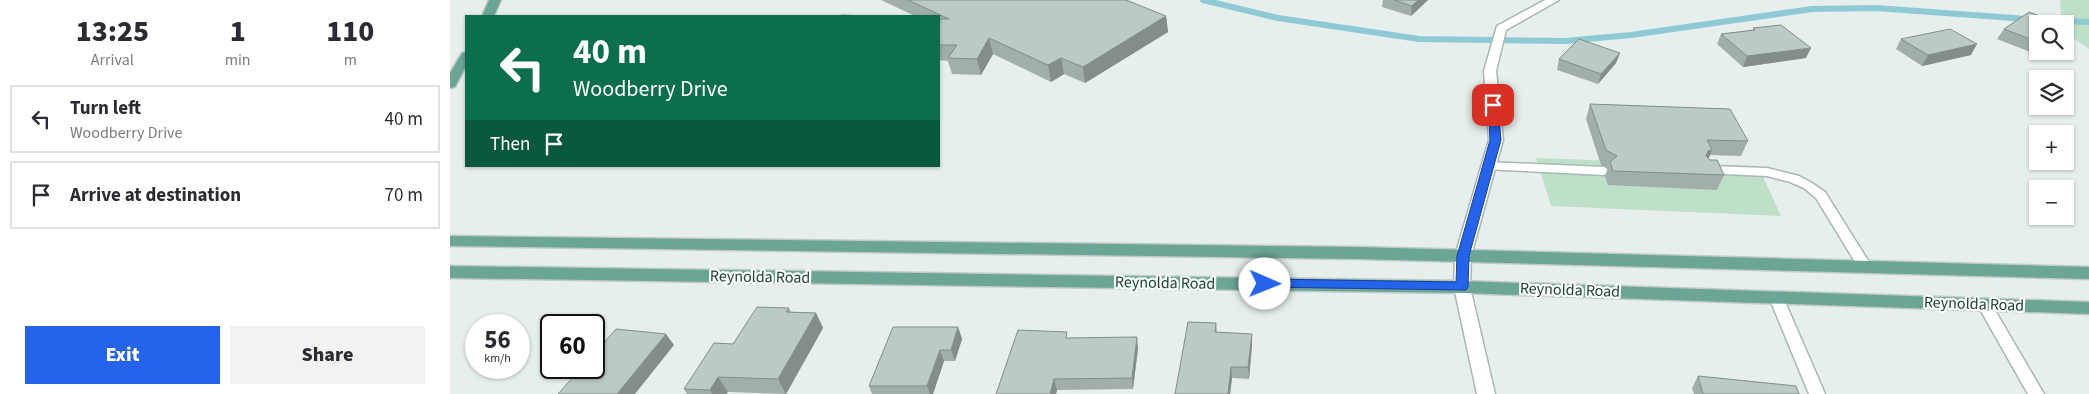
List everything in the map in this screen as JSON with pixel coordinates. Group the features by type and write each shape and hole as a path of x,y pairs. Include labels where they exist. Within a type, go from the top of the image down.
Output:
{"main road":[{"path":"488,15 495,0"},
{"path":"450,84 465,58"},
{"name":"Reynolda Road","path":"450,241 1463,256 2089,273"},
{"name":"Reynolda Road","path":"450,272 1462,287 2089,308"}],"street":[{"path":"1486,394 1462,287 1463,256 1496,140 1490,71 1501,28 1553,0"}],"lane":[{"path":"1488,166 1604,171"},
{"path":"1708,170 1777,172 1813,188 1821,195 1865,267"},
{"path":"1776,297 1817,394"},
{"path":"1984,304 2036,394"}],"green space":[{"path":"2060,0 2089,0 2089,49 2074,38 2074,15 2061,15"},
{"path":"1536,158 1758,166 1781,216 1551,206"}],"building":[{"path":"908,0 1126,0 1166,16 1083,67 1061,58 1048,65 989,38 977,59 948,58 957,45 940,45 940,19 949,19"},
{"path":"1394,0 1418,0 1412,6"},
{"path":"2029,12 2037,15 2029,15 2029,39 2004,29"},
{"path":"1781,25 1811,48 1747,56 1721,34 1755,30 1753,28"},
{"path":"1950,29 1977,44 1928,55 1901,39"},
{"path":"1579,39 1620,53 1601,74 1559,59"},
{"path":"1590,104 1730,109 1748,141 1707,140 1712,150 1708,151 1706,156 1710,160 1717,160 1724,175 1613,171 1610,162 1617,156 1606,150"},
{"path":"757,307 789,308 786,312 816,313 778,379 718,377 710,390 684,389 714,343 733,344"},
{"path":"1188,322 1216,323 1215,332 1252,334 1248,367 1231,367 1228,394 1175,394"},
{"path":"893,327 958,327 951,350 940,350 927,386 869,386"},
{"path":"616,329 666,334 617,394 558,394 571,379 605,379 605,342"},
{"path":"1018,330 1067,332 1066,338 1137,337 1132,378 1054,379 1050,394 996,394"},
{"path":"1698,376 1796,386 1799,394 1703,394"}],"waterway":[{"path":"1203,0 1278,18 1419,39 1565,41 1631,35 1812,9 1876,8 2027,19"},
{"path":"2074,21 2089,22"}],"route":[{"path":"1265,284 1462,287 1463,256 1496,140 1493,105"}]}
